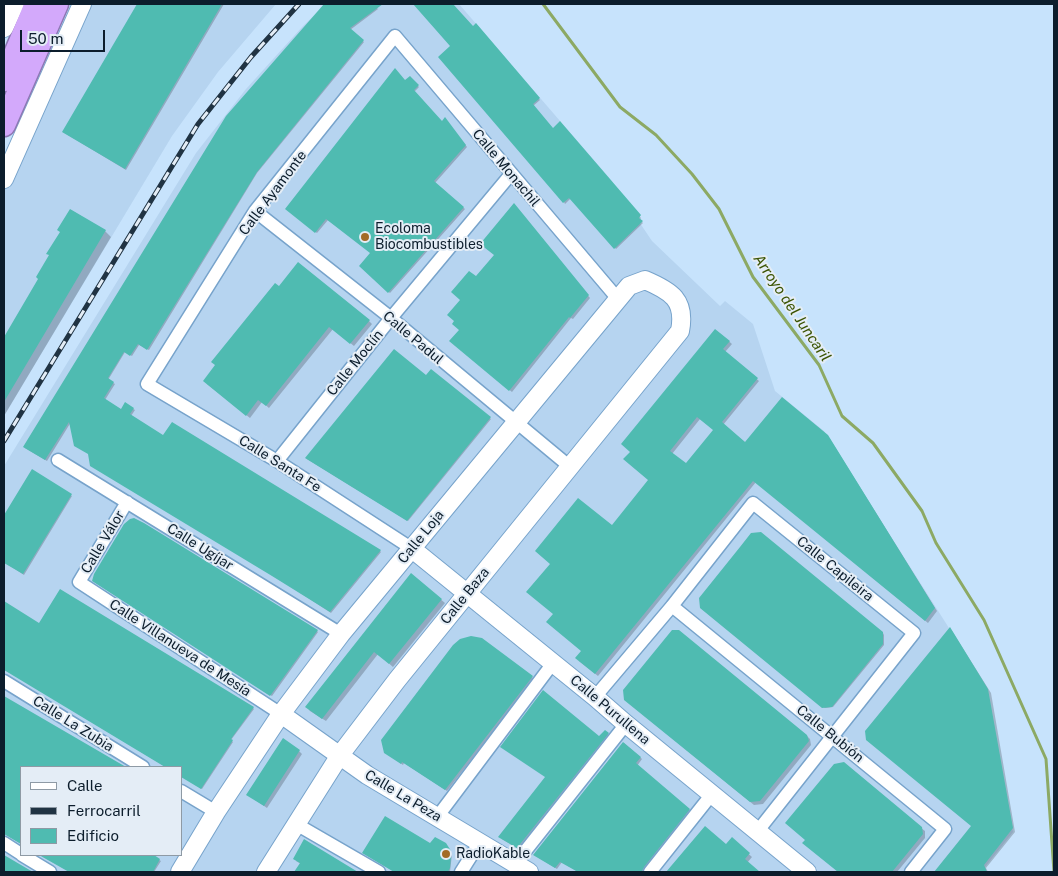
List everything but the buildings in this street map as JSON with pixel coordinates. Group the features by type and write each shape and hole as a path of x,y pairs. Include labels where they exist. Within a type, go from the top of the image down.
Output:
{"highway":[{"path":"4,80 36,4"},
{"path":"4,125 57,4"}],"street":[{"path":"4,28 15,4"},
{"path":"4,179 82,4"},
{"name":"Calle Monachil","path":"395,36 510,174 618,299"},
{"name":"Calle Ayamonte","path":"147,384 255,211 395,36"},
{"name":"Calle Moclín","path":"277,461 391,318 510,174"},
{"name":"Calle Padul","path":"255,211 391,318 569,466"},
{"name":"Calle Loja","path":"180,872 216,812 281,714 341,634 629,286 645,280 664,288 677,301 683,316 680,331"},
{"name":"Calle Baza","path":"266,872 340,755 397,680 680,331"},
{"name":"Calle Santa Fe","path":"147,384 277,461 411,548"},
{"name":"Calle Ugíjar","path":"58,460 341,634"},
{"name":"Calle Válor","path":"79,582 127,502"},
{"name":"Calle Capileira","path":"595,697 672,606 753,503 914,633 757,832"},
{"name":"Calle Purullena","path":"411,548 807,872"},
{"name":"Calle Villanueva de Mesía","path":"79,582 281,714"},
{"name":"Calle Bubión","path":"672,606 944,829 911,872"},
{"path":"438,816 553,663"},
{"name":"Calle La Zubia","path":"4,682 141,766"},
{"name":"Calle La Peza","path":"281,714 367,774 522,868"},
{"path":"522,868 626,724"},
{"path":"182,792 216,812"},
{"path":"650,872 712,794"},
{"path":"296,824 379,872"},
{"path":"461,872 480,842"},
{"path":"4,843 20,853"},
{"path":"25,856 50,872"}],"shaded area":[{"path":"88,4 276,4 218,72 172,136 4,416 4,189"},
{"path":"326,4 459,4 611,180 652,241 720,306 725,301 753,324 775,391 824,431 987,688 1013,832 985,867 987,872 4,872 4,466 196,153 246,89 303,26"}],"waterway":[{"name":"Arroyo del Juncaril","path":"543,4 620,107 656,135 692,174 719,209 753,277 819,365 842,416 873,443 922,511 936,543 984,620 1046,759 1054,872"}],"railway":[{"path":"4,441 198,124 251,57 299,4"}],"place":[{"name":"Ecoloma Biocombustibles","path":"365,237"},
{"name":"RadioKable","path":"446,854"}]}
